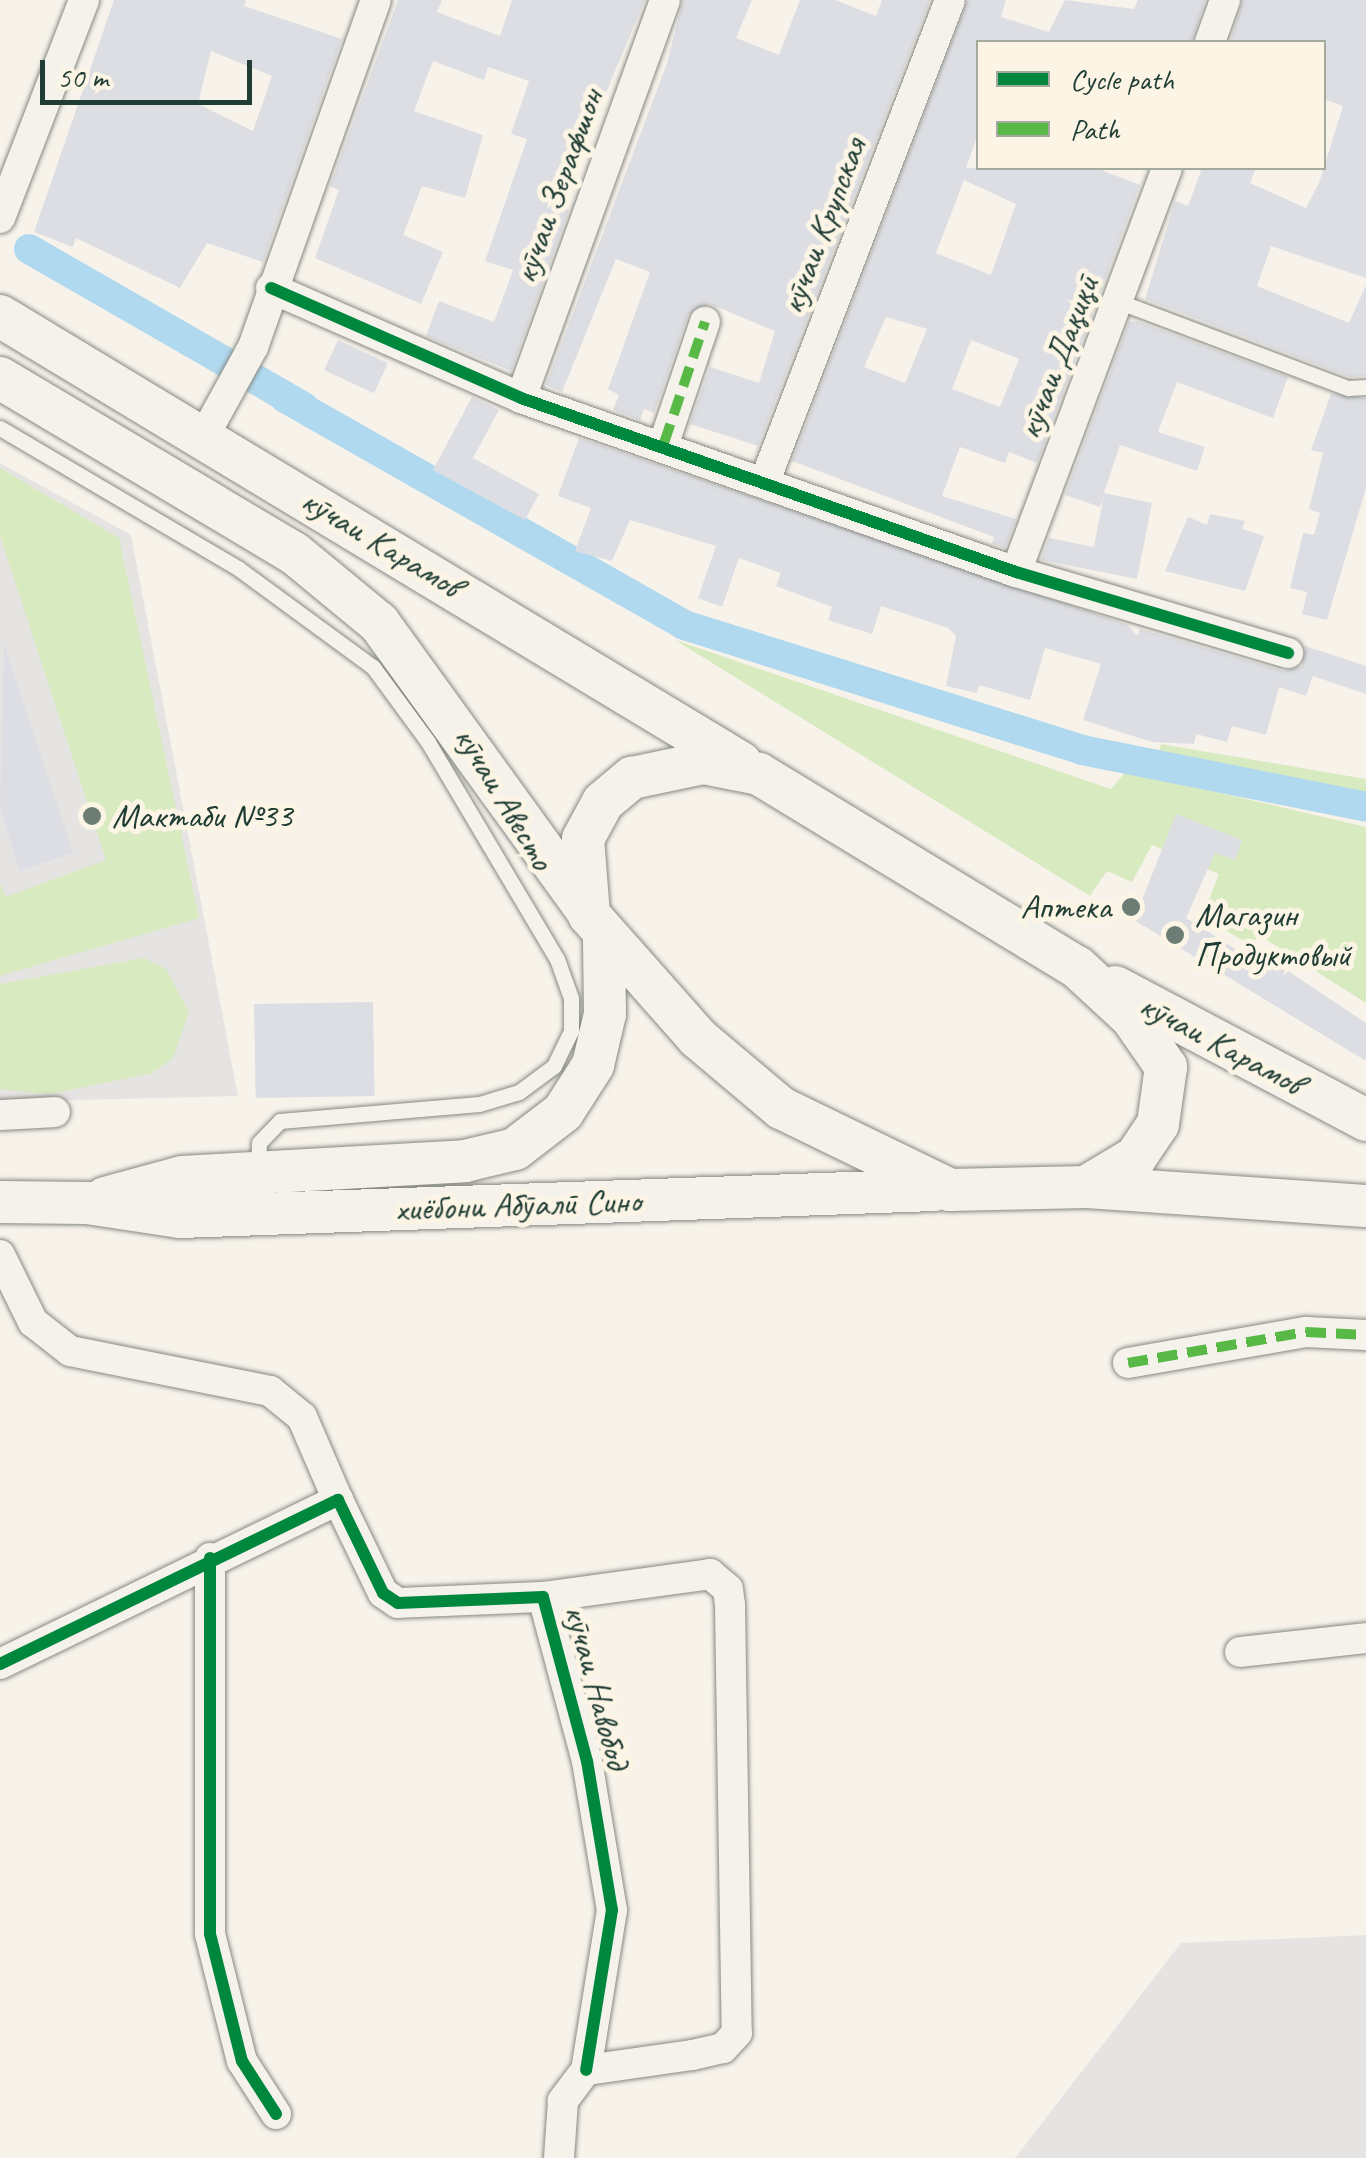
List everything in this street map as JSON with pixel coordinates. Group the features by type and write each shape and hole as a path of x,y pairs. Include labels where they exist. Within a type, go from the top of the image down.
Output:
{"main road":[{"name":"кӯчаи Карамов","path":"0,316 1077,967 1366,1120"},
{"name":"кӯчаи Карамов","path":"0,378 294,553 380,623 597,926 698,1038 782,1108 950,1190 1086,1186 1366,1206"},
{"name":"кӯчаи Карамов","path":"597,926 582,839 603,802 632,778 662,768 703,763 759,774"},
{"name":"хиёбони Абӯалӣ Сино","path":"87,1203 182,1177 465,1162 515,1149 563,1112 593,1065 605,1014 597,926"},
{"name":"кӯчаи Карамов","path":"1077,967 1132,1018 1166,1068 1158,1124 1136,1157 1086,1186"},
{"name":"хиёбони Абӯалӣ Сино","path":"0,1202 87,1203 180,1217 950,1190"}],"street":[{"path":"0,218 8,176 84,0"},
{"path":"204,436 253,348 271,288 376,0"},
{"name":"кӯчаи Зерафшон","path":"522,398 665,0"},
{"name":"кӯчаи Крупская","path":"766,478 950,0"},
{"path":"1211,40 1225,0"},
{"name":"кӯчаи Дақиқӣ","path":"1016,572 1166,170"},
{"path":"271,288 522,398 766,478 1016,572 1288,653"},
{"path":"664,444 705,322"},
{"path":"0,1115 55,1112"},
{"name":"кӯчаи Навобод","path":"0,1256 33,1322 70,1351 270,1391 302,1416 383,1593 398,1603 543,1597 710,1574 728,1588 737,2034 723,2048 586,2070"},
{"path":"1128,1363 1306,1332 1366,1334"},
{"path":"0,1664 210,1558 338,1500"},
{"path":"210,1558 210,1934 242,2062 276,2114"},
{"name":"кӯчаи Навобод","path":"543,1597 608,1864 606,1974 586,2070 563,2101 560,2158"},
{"path":"1240,1652 1366,1638"}],"lane":[{"path":"1120,302 1348,388 1366,387"},
{"name":"кӯчаи Авесто","path":"0,428 239,568 373,667 428,742 566,985 571,1031 554,1066 519,1092 479,1104 280,1121 259,1144 258,1172"}],"shaded area":[{"name":"Мактаби №33","path":"0,463 131,535 238,1096 0,1102"},
{"path":"1366,1935 1366,2158 1015,2158 1181,1943"}],"green space":[{"path":"0,468 119,538 199,918 0,976 0,884 6,897 106,860 0,536"},
{"path":"675,640 1111,789 1126,771 1366,827 1366,1003 1259,935 1251,945 1202,917 1219,874 1152,845 1132,882 1107,871 1090,896"},
{"path":"1161,744 1366,779 1366,797 1157,759"},
{"path":"144,958 166,969 189,1012 173,1058 153,1073 49,1094 0,1089 0,984"}],"building":[{"path":"114,0 246,0 244,6 342,39 263,262 207,243 180,288 76,238 73,247 34,232","holes":["211,51 272,76 253,131 198,104"]},
{"path":"398,0 442,0 437,12 500,36 512,0 645,0 579,157 571,154 553,205 569,210 511,371 426,336 439,301 494,322 513,270 485,261 527,139 511,134 529,81 488,67 484,80 433,61 414,111 483,135 465,198 422,186 403,235 443,252 421,304 315,258 339,190 330,186"},
{"path":"683,0 752,0 736,38 779,55 800,0 835,0 876,16 882,0 930,0 758,446 690,424 710,367 759,383 775,331 710,304 688,315 654,413 644,409 640,420 613,410 619,395 608,389 650,272 616,259 562,392 546,385 667,63"},
{"path":"968,0 1006,0 1001,17 1049,32 1065,0 1134,9 1138,0 1205,0 1193,40 976,40 976,140 966,168 1101,170 1140,185 1037,463 1009,452 1005,463 960,447 942,496 1016,519 1005,548 992,544 994,537 792,461","holes":["964,180 1016,204 991,275 936,253","886,317 927,329 905,383 864,367","971,340 1019,359 1000,407 952,389"]},
{"path":"1243,0 1366,0 1366,278 1271,246 1257,286 1349,323 1366,285 1366,376 1350,377 1145,299 1175,201 1188,206 1201,170 1255,170 1250,183 1306,208 1326,170 1343,106 1326,100 1326,40 1231,40"},
{"path":"1137,321 1288,377 1273,418 1177,382 1158,432 1205,447 1197,471 1120,445 1104,493 1152,503 1137,579 1041,560 1049,538 1094,547 1104,494 1100,507 1065,495 1129,322"},
{"path":"338,340 388,363 374,393 324,370"},
{"path":"1331,394 1366,398 1366,488 1327,620 1302,614 1307,592 1290,588 1303,533 1314,535 1320,513 1309,509 1323,453 1311,450"},
{"path":"472,397 499,410 473,458 539,494 525,520 433,470"},
{"path":"579,438 1128,625 1137,636 1140,629 1284,671 1302,666 1305,646 1366,666 1366,694 1313,676 1306,696 1279,687 1266,735 1232,726 1227,742 1196,734 1194,744 1152,742 1083,720 1101,664 1045,648 1030,700 979,685 977,693 946,686 956,636 948,628 881,606 872,634 828,620 832,607 776,586 781,573 739,558 722,607 698,598 716,546 630,520 612,561 575,551 591,508 558,496"},
{"path":"1210,514 1245,521 1242,529 1264,536 1245,591 1165,571 1188,517 1207,525"},
{"path":"4,643 73,853 20,871 0,809"},
{"path":"1176,814 1242,840 1235,860 1215,853 1186,918 1261,965 1267,957 1366,1023 1366,1061 1134,920"},
{"path":"373,1002 375,1096 256,1098 254,1004"}],"waterway":[{"path":"29,249 304,407"},
{"path":"285,398 684,625 1082,750 1366,807"}],"marked path":[{"path":"664,443 705,322"},
{"path":"1128,1363 1306,1332 1366,1335"}],"cycle path":[{"path":"271,288 521,398 1016,572 1288,653"},
{"path":"0,1664 338,1500 383,1593 398,1603 543,1597 587,1761 612,1910 586,2070"},
{"path":"210,1558 210,1934 242,2061 276,2114"}],"place":[{"name":"Мактаби №33","path":"92,816"},
{"name":"Аптека","path":"1131,907"},
{"name":"Магазин Продуктовый","path":"1175,935"}]}
